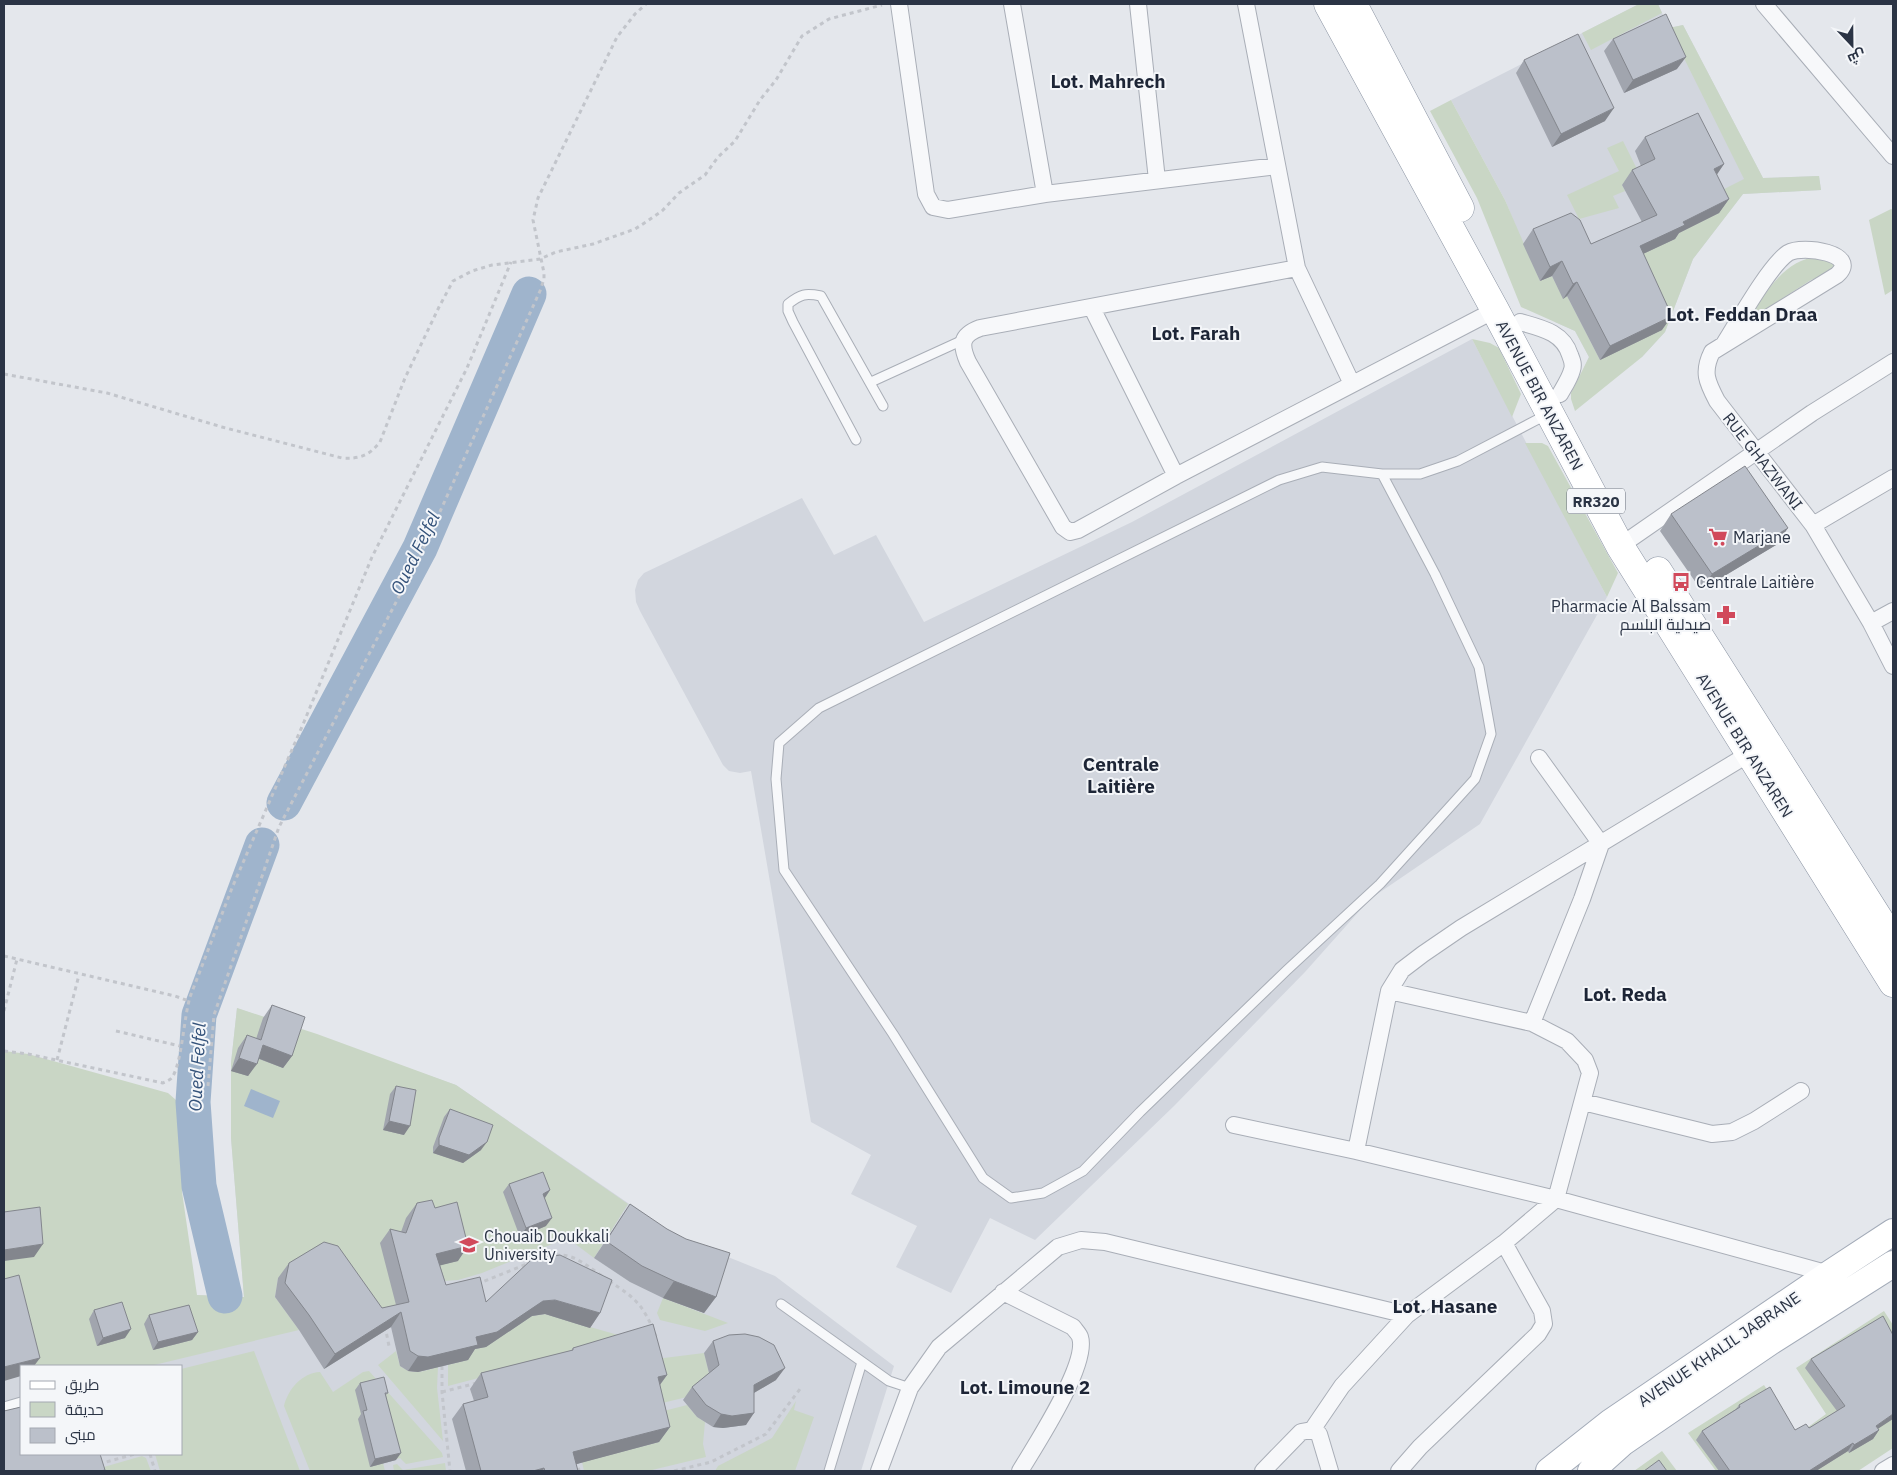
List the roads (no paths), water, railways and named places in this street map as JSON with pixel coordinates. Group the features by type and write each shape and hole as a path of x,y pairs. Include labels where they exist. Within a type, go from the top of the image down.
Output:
{"highway":[{"name":"AVENUE BIR ANZAREN","path":"1328,4 1495,310 1554,404 1628,541 1759,748 1893,941"},
{"name":"AVENUE BIR ANZAREN","path":"1353,4 1520,322 1554,404"},
{"name":"AVENUE BIR ANZAREN","path":"1759,748 1893,983"}],"main road":[{"name":"AVENUE KHALIL JABRANE","path":"1590,1471 1622,1444 1627,1425 1829,1274 1893,1232"},
{"name":"AVENUE KHALIL JABRANE","path":"1549,1471 1762,1348 1893,1264"}],"street":[{"path":"899,4 926,194 933,207 948,210 1045,194 1277,166"},
{"path":"1012,4 1045,194"},
{"path":"1138,4 1157,180"},
{"path":"1246,4 1281,194 1297,268 1352,384"},
{"path":"1764,4 1893,156"},
{"name":"RUE GHAZWANI","path":"1724,344 1765,280 1789,252 1799,249 1820,250 1835,255 1840,260 1843,266 1842,271 1712,352 1707,362 1706,372 1709,386 1729,417 1813,525 1871,623 1893,666"},
{"path":"1297,268 970,331 963,340 963,350 968,362 1063,527 1070,532 1078,530 1176,476 1495,310"},
{"path":"1092,308 1176,476"},
{"path":"1628,541 1812,413 1893,362"},
{"path":"1813,525 1892,481"},
{"path":"1871,623 1893,611"},
{"path":"1356,1151 1389,991 1402,970 1460,928 1759,748"},
{"path":"1539,758 1601,844"},
{"path":"1532,1023 1582,899 1601,844"},
{"path":"1312,1430 1342,1386 1407,1315 1504,1243 1556,1199 1590,1073 1584,1060 1568,1041 1532,1023 1389,991"},
{"path":"1583,1102 1712,1134 1732,1132 1754,1121 1802,1091"},
{"path":"1234,1125 1356,1151 1556,1199 1829,1274 1858,1286"},
{"path":"879,1471 910,1388 939,1347 1058,1247 1081,1240 1105,1242 1407,1315"},
{"path":"1399,1471 1420,1447 1538,1334 1544,1324 1542,1311 1504,1243"},
{"path":"1003,1292 1073,1327 1080,1337 1080,1349 1075,1369 1063,1397 1020,1471"},
{"path":"1263,1471 1301,1432 1312,1430 1319,1434 1330,1471"},
{"path":"1883,1471 1893,1465"}],"lane":[{"path":"856,440 793,322 788,311 788,304 797,297 808,293 821,296 883,406"},
{"path":"871,382 963,340"},
{"path":"1382,474 1435,574 1479,666 1491,734 1475,779 1380,884 1280,976 1140,1112 1083,1171 1043,1193 1011,1198 983,1178 893,1034 784,870 776,779 779,743 819,708 1279,480 1322,467 1382,474 1420,474 1458,461 1554,404"},
{"path":"782,1304 889,1381 910,1388"},
{"path":"829,1471 862,1362"},
{"path":"4,1407 20,1402"}],"water":[{"path":"251,1089 280,1101 273,1118 244,1106"}],"waterway":[{"name":"Oued Felfel","path":"284,803 420,548 529,294"},
{"name":"Oued Felfel","path":"225,1296 199,1186 193,1102 199,1015 262,845"}],"place":[{"name":"Marjane","path":"1718,537"},
{"name":"Centrale Laitière","path":"1681,582"},
{"name":"Pharmacie Al Balssam صيدلية البلسم","path":"1726,615"},
{"name":"Chouaib Doukkali University","path":"469,1245"}],"district":[{"name":"Lot. Mahrech","path":"1108,81"},
{"name":"Lot. Feddan Draa","path":"1742,314"},
{"name":"Lot. Farah","path":"1196,333"},
{"name":"Centrale Laitière","path":"1121,775"},
{"name":"Lot. Reda","path":"1625,994"},
{"name":"Lot. Hasane","path":"1445,1306"},
{"name":"Lot. Limoune 2","path":"1025,1387"}]}
